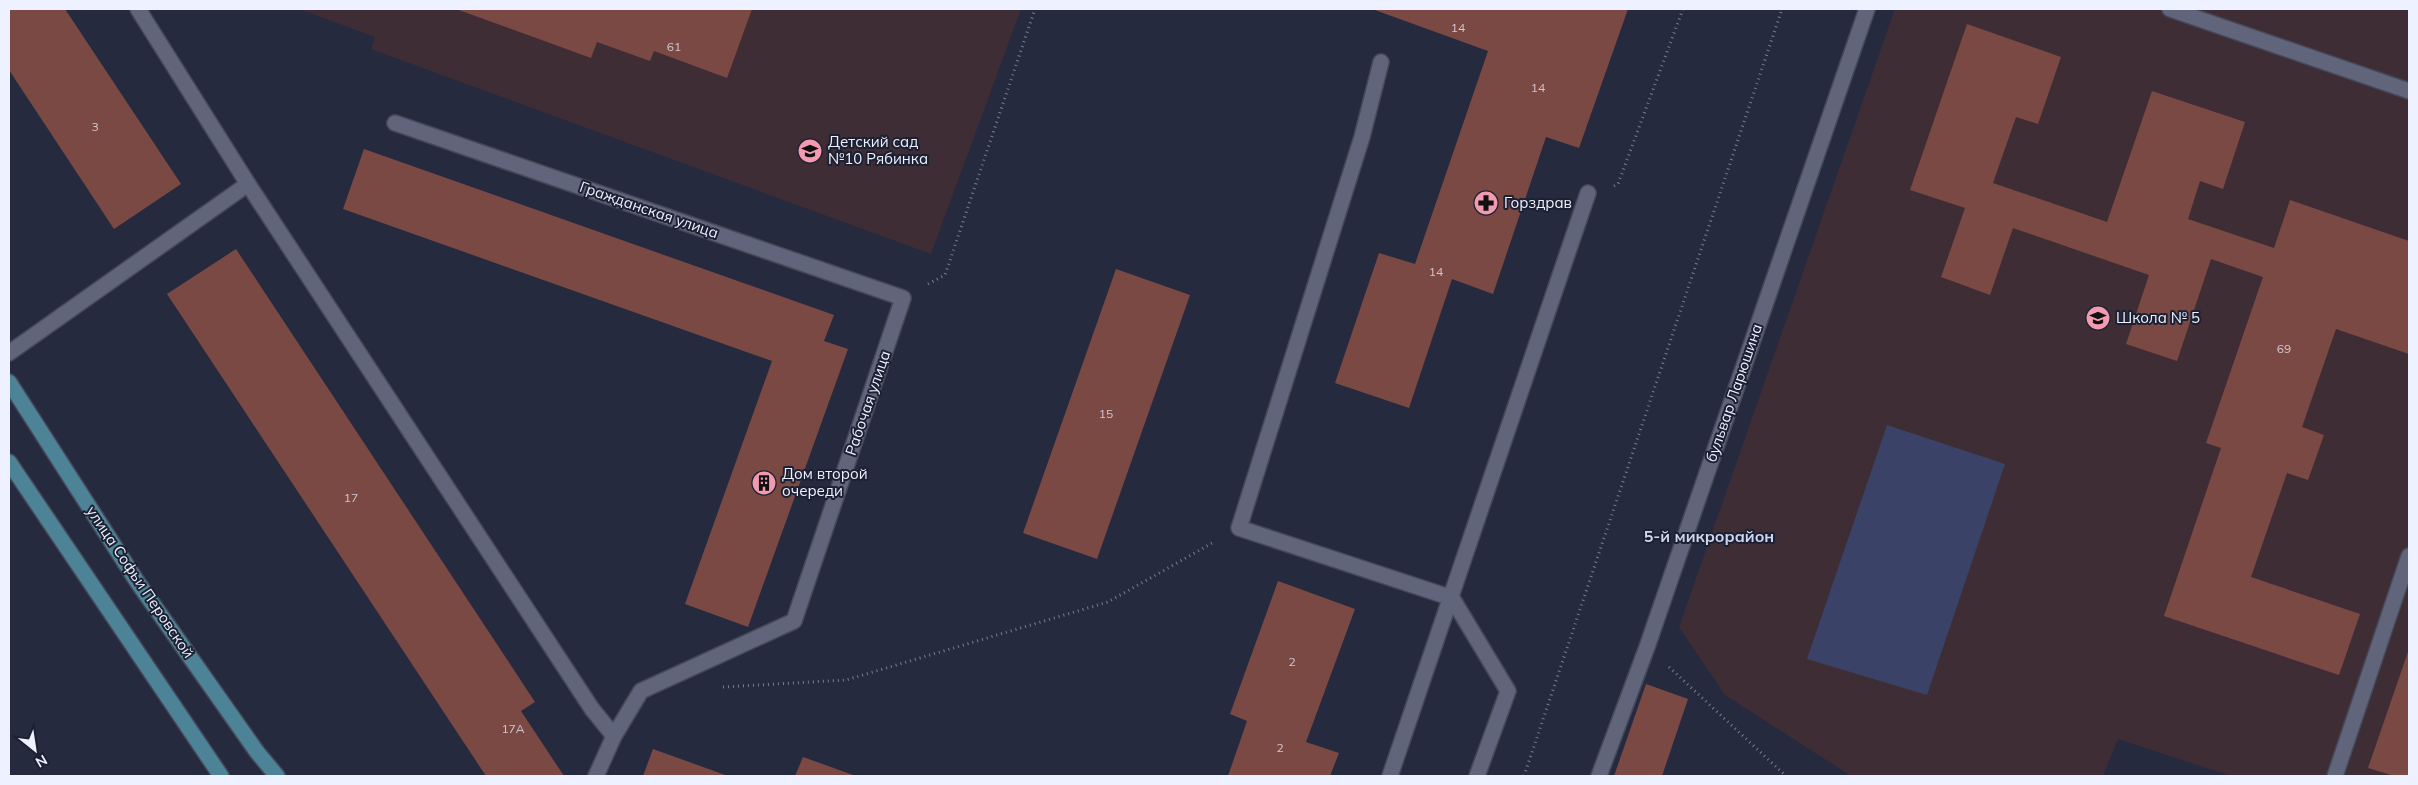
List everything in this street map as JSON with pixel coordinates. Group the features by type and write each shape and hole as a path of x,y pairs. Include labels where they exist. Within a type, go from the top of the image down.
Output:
{"street":[{"path":"138,9 248,184 592,709 614,736 596,776"},
{"name":"бульвар Ларюшина","path":"1599,776 1647,646 1868,9"},
{"path":"2170,9 2409,91"},
{"path":"1381,62 1362,137 1238,528 1452,598 1508,691 1477,776"},
{"name":"Гражданская улица","path":"395,123 904,298"},
{"path":"9,353 248,184"},
{"path":"1390,776 1588,193"},
{"name":"Рабочая улица","path":"614,736 641,691 794,621 904,298"},
{"name":"улица Софьи Перовской","path":"9,382 138,583 257,752 277,776"},
{"path":"9,462 218,776"},
{"path":"2335,776 2409,556"}],"path":[{"path":"904,298 945,275 1035,9"},
{"path":"1588,193 1618,184 1683,9"},
{"path":"1524,776 1782,9"},
{"path":"719,687 846,680 1099,605 1108,602 1238,528"},
{"path":"1647,646 1786,776"}],"shaded area":[{"name":"Детский сад №10 Рябинка","path":"299,9 1021,9 931,254 371,49 375,37"},
{"name":"Школа № 5","path":"1895,9 2409,9 2409,776 2231,776 2118,739 2103,776 1851,776 1725,695 1679,627"},
{"path":"1887,425 2005,464 1927,695 1807,659"}],"building":[{"path":"9,9 65,9 181,184 114,229 9,70"},
{"path":"456,9 752,9 727,78 654,51 650,61 597,42 591,58"},
{"path":"1372,9 1628,9 1579,148 1546,137 1493,294 1452,279 1409,408 1335,383 1379,253 1415,264 1488,51"},
{"path":"1967,24 2061,57 2038,124 2016,117 1993,183 2107,222 2152,91 2245,122 2223,189 2200,181 2188,219 2274,248 2290,200 2409,241 2409,354 2336,329 2302,427 2324,435 2308,480 2287,473 2251,577 2360,614 2339,675 2164,616 2221,448 2206,443 2263,277 2211,259 2177,361 2126,344 2149,275 2013,228 1990,295 1941,277 1965,208 1910,190"},
{"name":"Дом второй очереди","path":"364,149 834,315 824,341 848,349 748,627 685,604 772,361 343,209"},
{"path":"236,249 535,702 521,711 564,776 486,776 167,294"},
{"path":"1116,269 1190,295 1097,559 1023,533"},
{"path":"1278,581 1355,609 1306,742 1339,753 1330,776 1228,776 1247,721 1230,714"},
{"path":"2409,649 2409,776 2394,776 2368,768"},
{"path":"1646,684 1688,699 1662,776 1614,776"},
{"path":"653,749 728,776 643,776"},
{"path":"803,757 856,776 795,776"}],"place":[{"name":"Детский сад №10 Рябинка","path":"810,151"},
{"name":"Горздрав","path":"1486,203"},
{"name":"Школа № 5","path":"2098,318"},
{"name":"Дом второй очереди","path":"764,483"}],"district":[{"name":"5-й микрорайон","path":"1709,536"}]}
